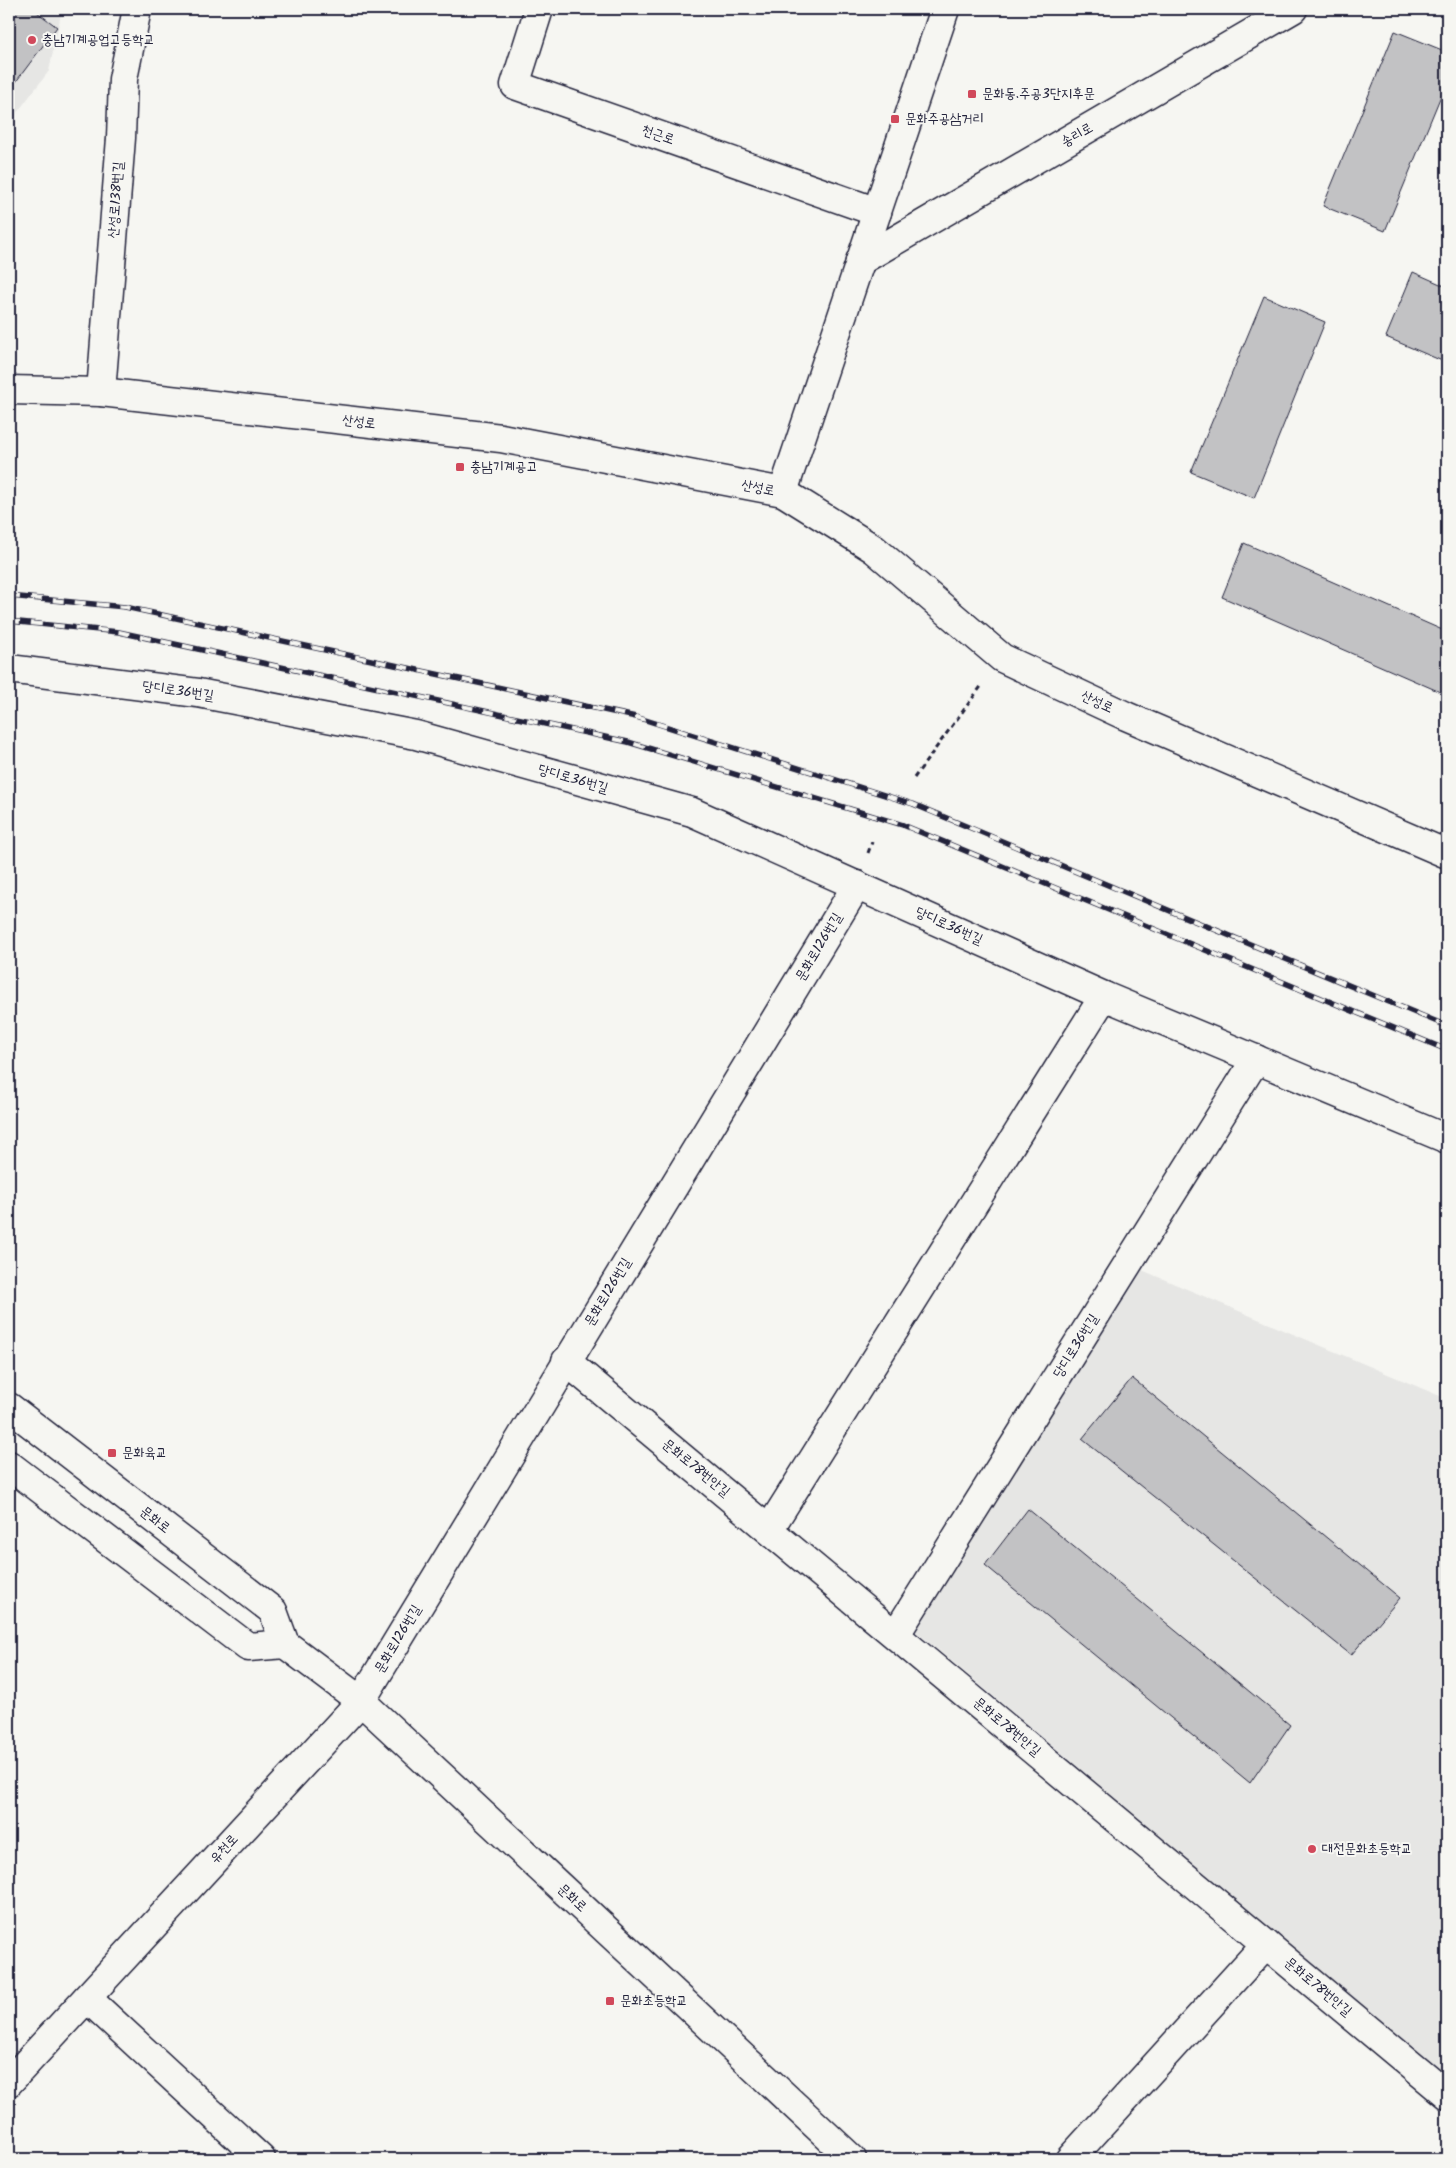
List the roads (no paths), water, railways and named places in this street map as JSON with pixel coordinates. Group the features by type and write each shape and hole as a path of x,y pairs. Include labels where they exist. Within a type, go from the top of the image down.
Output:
{"street":[{"name":"산성로138번길","path":"101,392 123,79 137,9"},
{"name":"천근로","path":"539,9 515,85 877,212"},
{"path":"783,492 945,9"},
{"name":"송리로","path":"860,261 1293,9"},
{"name":"산성로","path":"9,390 101,392 502,438 783,492 874,549 1002,658 1126,716 1447,854"},
{"name":"당디로36번길","path":"9,669 198,693 416,735 692,812 1104,996 1447,1139"},
{"name":"문화로126번길","path":"361,1701 856,884"},
{"path":"770,1528 1104,996"},
{"name":"당디로36번길","path":"896,1634 1256,1059"},
{"name":"문화로78번안길","path":"566,1361 770,1528 1447,2095"},
{"name":"문화로","path":"9,1407 273,1611 285,1644 361,1701 852,2159"},
{"path":"9,1465 248,1647 285,1644"},
{"name":"유천로","path":"9,2082 361,1701"},
{"path":"1070,2159 1266,1944"},
{"path":"87,1998 262,2159"}],"railway":[{"path":"9,596 125,607 636,717 913,804 1447,1026"},
{"path":"9,621 119,632 628,742 903,825 1447,1050"}],"place":[{"name":"충남기계공업고등학교","path":"32,40"},
{"name":"문화동.주공3단지후문","path":"972,94"},
{"name":"문화주공삼거리","path":"895,119"},
{"name":"충남기계공고","path":"460,467"},
{"name":"문화육교","path":"112,1453"},
{"name":"대전문화초등학교","path":"1312,1849"},
{"name":"문화초등학교","path":"610,2001"}]}
